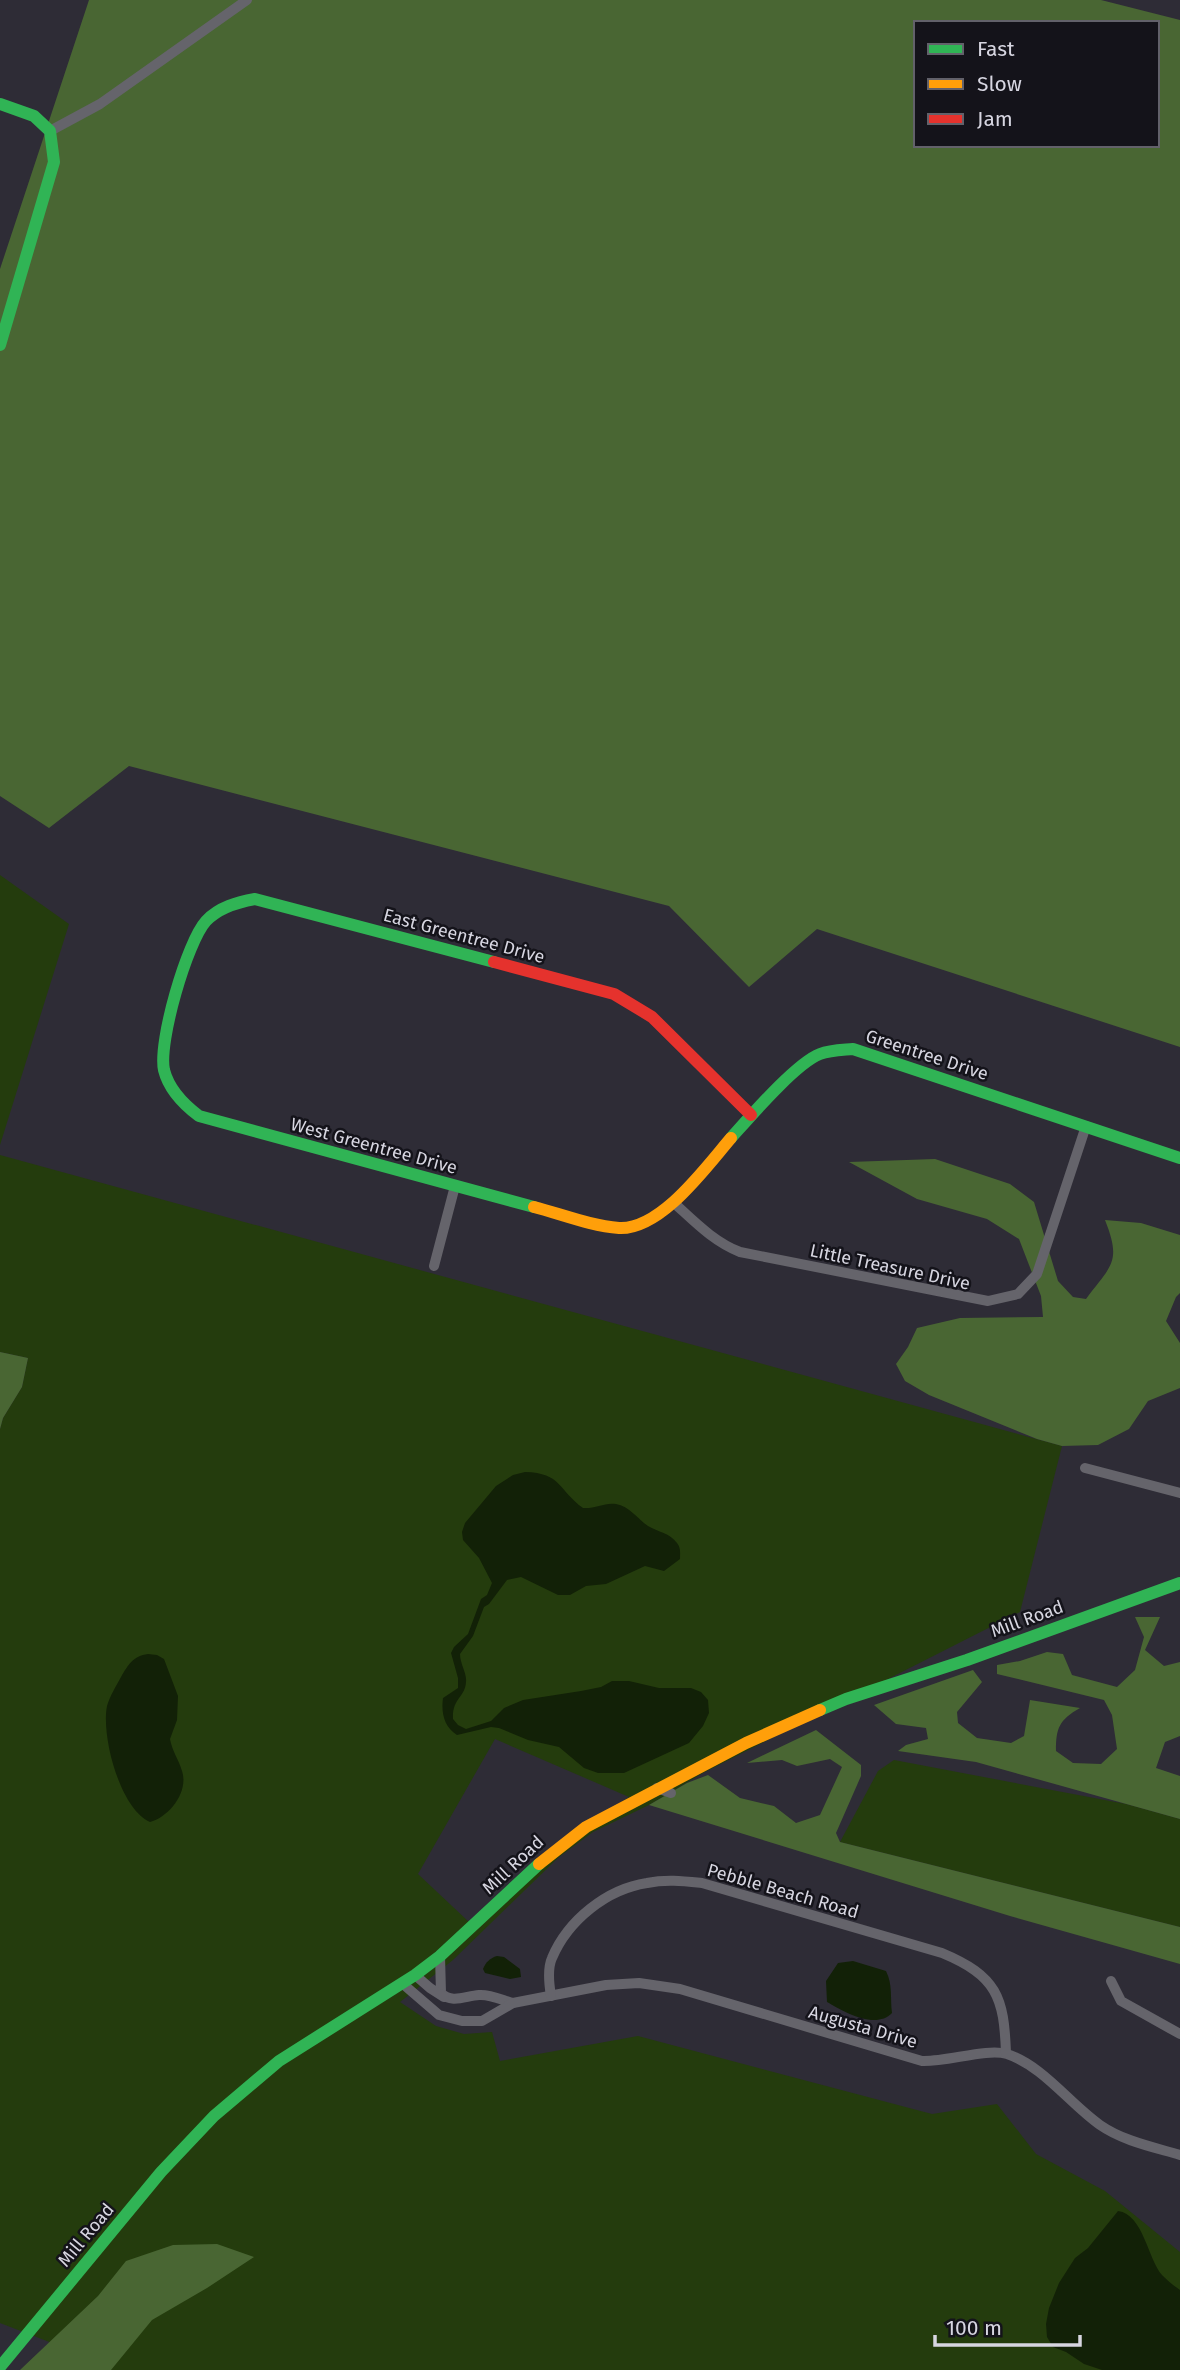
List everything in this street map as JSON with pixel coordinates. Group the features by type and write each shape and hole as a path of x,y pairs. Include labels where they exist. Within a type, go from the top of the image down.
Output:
{"street":[{"path":"50,131 100,104 247,0"},
{"path":"0,104 34,116 50,131 54,162 0,345"},
{"name":"East Greentree Drive","path":"178,991 192,942 205,921 229,905 255,900 266,901 614,994 652,1017 751,1115"},
{"name":"West Greentree Drive","path":"178,991 162,1050 162,1064 167,1084 177,1098 198,1116 598,1224 621,1227 651,1218 674,1203"},
{"name":"Greentree Drive","path":"674,1203 751,1115 806,1062 820,1054 853,1049 1180,1158"},
{"name":"Little Treasure Drive","path":"674,1203 710,1236 725,1247 740,1252 988,1301 1018,1294 1037,1274 1086,1126"},
{"path":"434,1266 455,1186"},
{"path":"1086,1468 1180,1493"},
{"name":"Mill Road","path":"0,2367 154,2181 214,2116 279,2062 403,1983 440,1956 554,1850 586,1827 746,1742 846,1699 967,1660 1180,1583"},
{"path":"657,1788 671,1793"},
{"name":"Pebble Beach Road","path":"551,1996 551,1960 562,1939 585,1912 613,1894 645,1883 674,1880 692,1882 959,1960 982,1976 996,1994 1005,2017 1006,2053"},
{"path":"440,1956 440,1993 444,1997"},
{"path":"415,1975 444,1997"},
{"path":"1111,1981 1121,2001 1180,2034"},
{"name":"Augusta Drive","path":"403,1983 439,2015 462,2021 482,2021 513,2003 606,1985 639,1983 680,1989 922,2061 940,2062 985,2053 1006,2053"},
{"name":"Augusta Drive","path":"444,1997 456,2000 481,1995 513,2003"},
{"path":"1006,2053 1036,2070 1103,2127 1131,2140 1180,2155"}],"green space":[{"path":"89,0 1101,0 1180,20 1180,1047 817,929 749,987 669,906 129,766 49,828 0,796 0,269"},
{"path":"0,875 69,924 0,1145"},
{"path":"0,1155 1062,1446 1020,1612 593,1832 559,1857 453,1960 400,2002 436,2026 464,2034 492,2032 500,2061 638,2036 932,2114 997,2104 1036,2154 1105,2191 1180,2252 1180,2370 55,2370 52,2343 0,2323 0,1429 3,1418 22,1387 28,1358 0,1352","holes":["495,1739 629,1797 557,1844 469,1922 418,1874"]},
{"path":"935,1159 1010,1184 1034,1202 1058,1281 1073,1297 1086,1299 1111,1263 1113,1246 1105,1220 1141,1223 1180,1235 1180,1293 1166,1321 1180,1343 1180,1388 1148,1401 1129,1429 1098,1445 1062,1446 1037,1439 929,1395 905,1381 896,1364 917,1328 960,1318 1043,1317 1041,1296 1019,1239 987,1219 917,1199 849,1162"},
{"path":"0,1352 28,1358 22,1387 3,1418 0,1429"},
{"path":"1135,1617 1160,1617 1145,1650 1164,1666 1180,1662 1180,1736 1165,1742 1156,1768 1180,1776 1180,1819 976,1762 898,1751 906,1745 928,1739 926,1728 896,1724 874,1705 973,1670 982,1682 957,1712 958,1723 977,1738 1011,1743 1024,1736 1030,1700 1080,1708 1060,1725 1056,1751 1073,1763 1101,1764 1117,1749 1112,1715 1104,1700 997,1674 997,1665 1047,1652 1063,1654 1072,1675 1117,1687 1135,1670 1144,1637"},
{"path":"816,1730 861,1765 861,1776 836,1833 840,1842 1180,1927 1180,1964 1010,1916 649,1805 687,1783 708,1775 740,1798 774,1806 796,1823 820,1815 842,1767 830,1759 797,1766 782,1760 747,1763"},
{"path":"894,1760 1126,1804 1180,1819 1180,1927 840,1842 878,1771"},
{"path":"217,2244 254,2257 152,2320 111,2370 20,2370 98,2296 126,2261 173,2245"}],"shaded area":[{"path":"525,1472 553,1479 583,1508 612,1504 625,1507 648,1526 674,1540 679,1547 680,1559 664,1571 645,1566 606,1584 586,1586 570,1595 558,1595 521,1577 507,1580 484,1607 473,1636 460,1654 466,1682 454,1707 453,1719 466,1729 491,1721 504,1708 523,1700 601,1687 612,1681 629,1681 659,1688 691,1688 701,1692 708,1700 709,1713 703,1726 689,1743 624,1773 598,1773 584,1768 559,1747 528,1740 499,1728 491,1727 457,1735 444,1719 443,1698 458,1688 451,1653 468,1634 481,1599 487,1595 492,1583 479,1558 463,1540 462,1532 465,1523 496,1486 513,1475"},
{"path":"148,1654 164,1659 178,1696 177,1720 170,1739 183,1779 183,1787 176,1802 164,1815 150,1822 139,1815 122,1787 110,1752 106,1719 107,1706 126,1669 135,1659"},
{"path":"497,1956 504,1957 520,1969 521,1977 510,1979 485,1973 485,1964"},
{"path":"853,1961 886,1971 892,2013 885,2018 860,2018 827,2002 826,1981 838,1963"},
{"path":"1118,2211 1133,2220 1157,2268 1180,2290 1180,2370 1102,2370 1084,2364 1053,2347 1047,2337 1049,2308 1059,2283 1075,2258 1088,2248"}],"traffic: fast":[{"path":"0,104 34,116 50,131 54,162 0,345"},
{"path":"494,962 255,899 235,904 217,912 198,932 183,970 170,1016 165,1038 164,1070 177,1096 199,1116 534,1207"},
{"path":"731,1138 773,1092 810,1059 828,1052 853,1049 1180,1158"},
{"path":"820,1710 1180,1583"},
{"path":"0,2367 161,2172 214,2116 279,2061 415,1975 440,1956 539,1864"}],"traffic: slow":[{"path":"534,1207 598,1225 619,1228 635,1226 651,1219 681,1195 731,1138"},
{"path":"539,1864 586,1827 746,1743 820,1710"}],"traffic: jam":[{"path":"494,962 614,994 652,1017 751,1115"}]}
